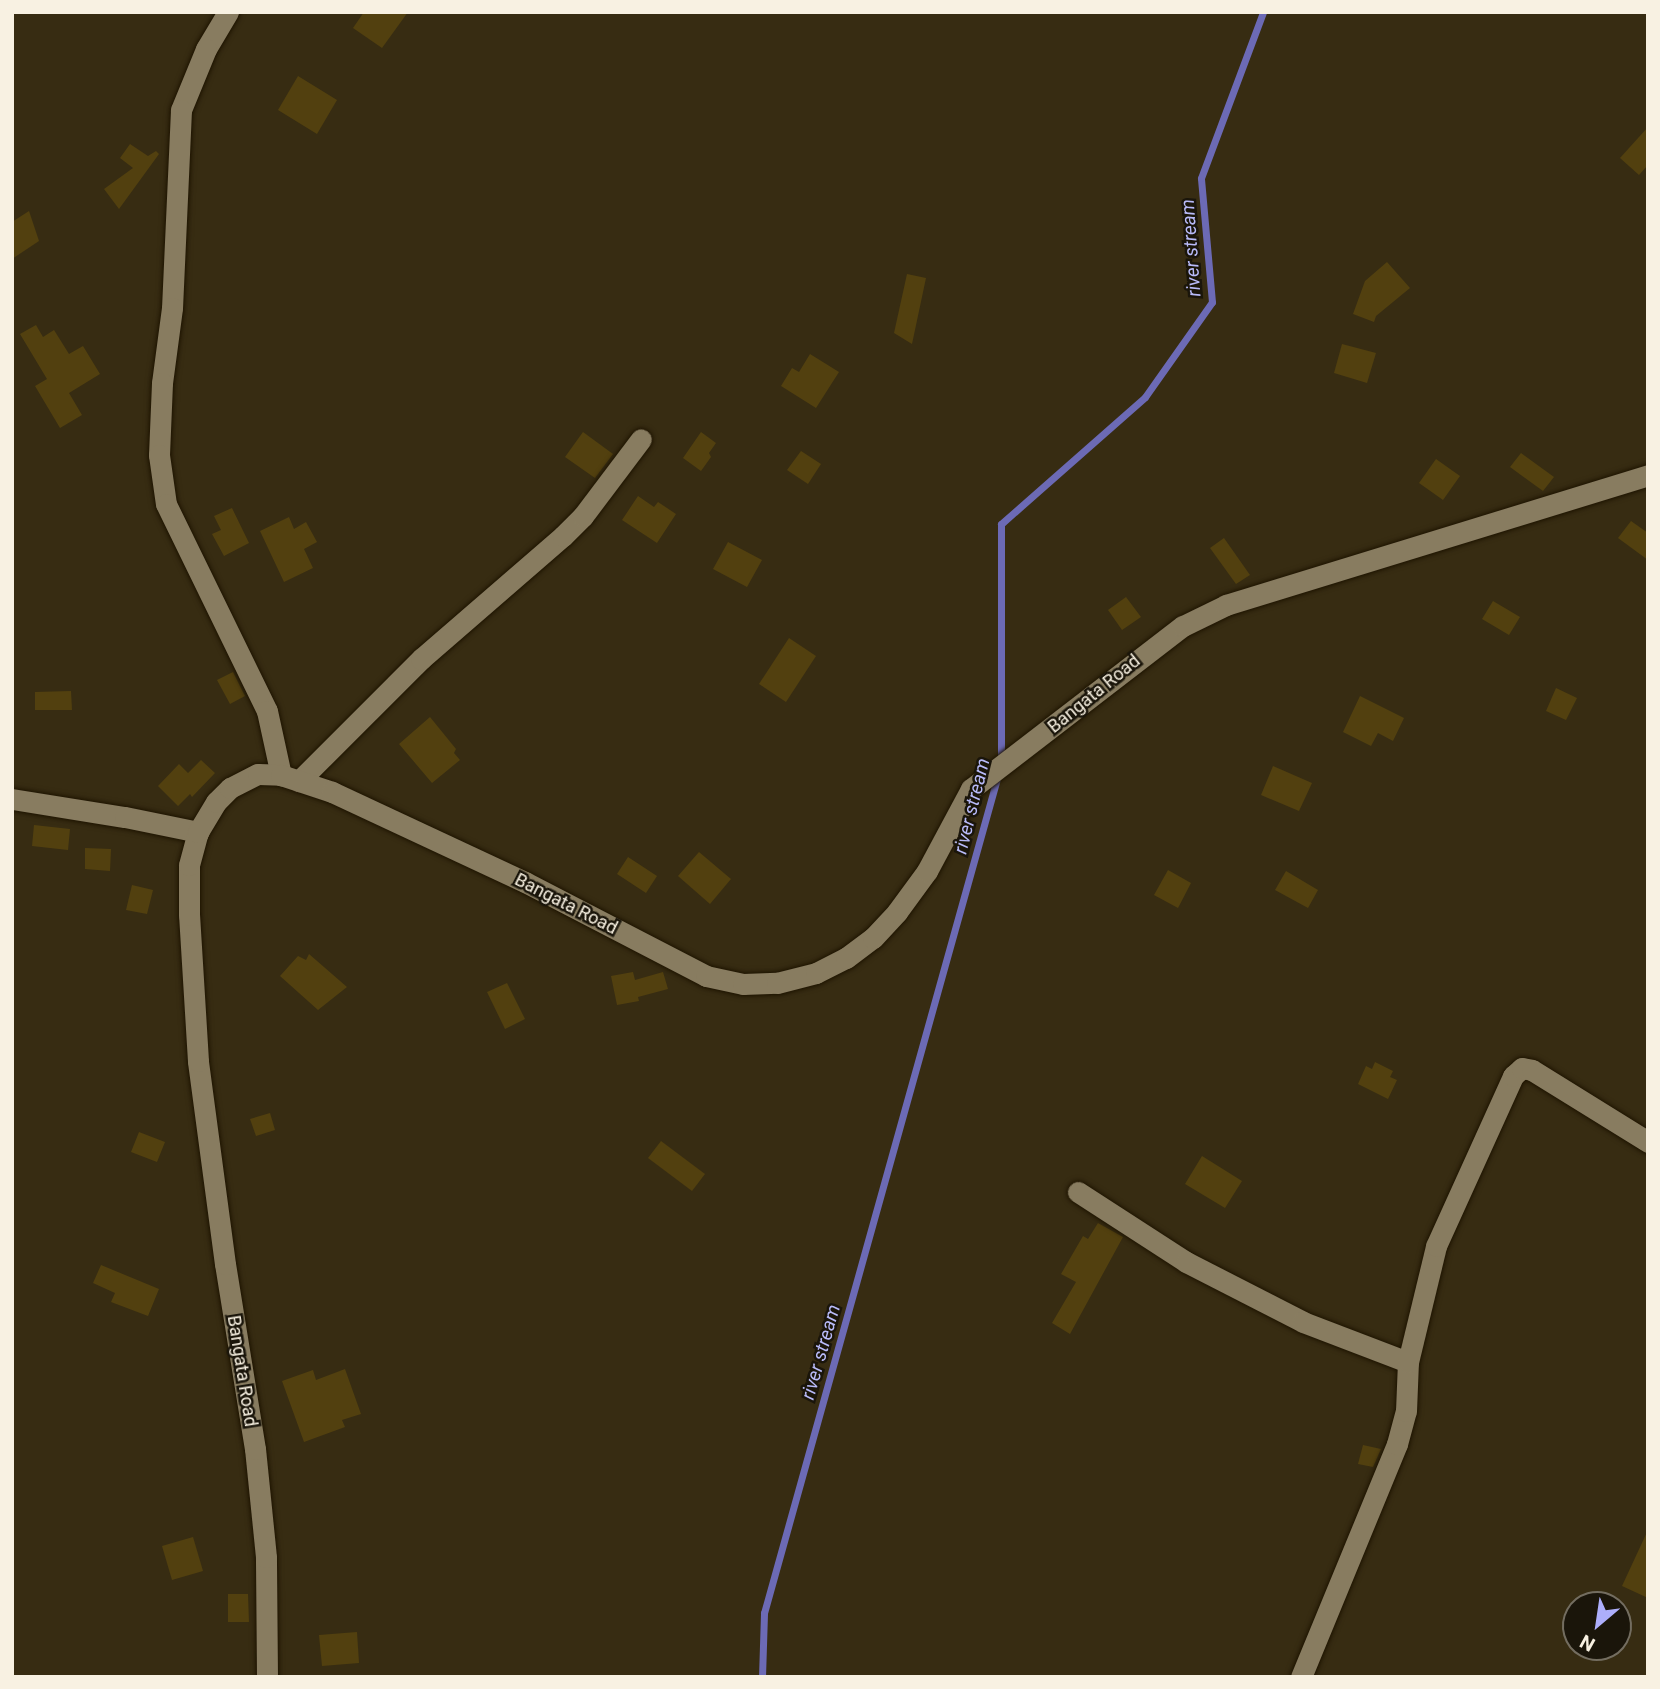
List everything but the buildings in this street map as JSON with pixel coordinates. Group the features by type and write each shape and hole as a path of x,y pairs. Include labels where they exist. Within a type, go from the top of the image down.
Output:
{"street":[{"path":"228,12 206,49 181,110 172,308 162,383 159,455 166,504 267,711 290,778 421,659 563,536 583,516 641,439"},
{"name":"Bangata Road","path":"267,1677 266,1557 255,1449 225,1264 198,1061 189,915 189,865 198,832 216,802 230,788 258,774 290,778 332,792 525,882 706,976 743,984 777,983 816,973 846,958 873,938 897,912 927,871 971,789 1183,626 1226,605 1648,475"},
{"path":"12,799 198,832"},
{"path":"1301,1677 1397,1444 1406,1411 1408,1362 1436,1246 1513,1076 1522,1068 1532,1070 1648,1142"},
{"path":"1077,1192 1198,1268 1303,1322 1408,1362"}],"waterway":[{"name":"river stream","path":"1001,760 1001,524 1145,397 1212,302 1201,178 1263,12"},
{"name":"river stream","path":"762,1677 764,1613 998,775"}]}
